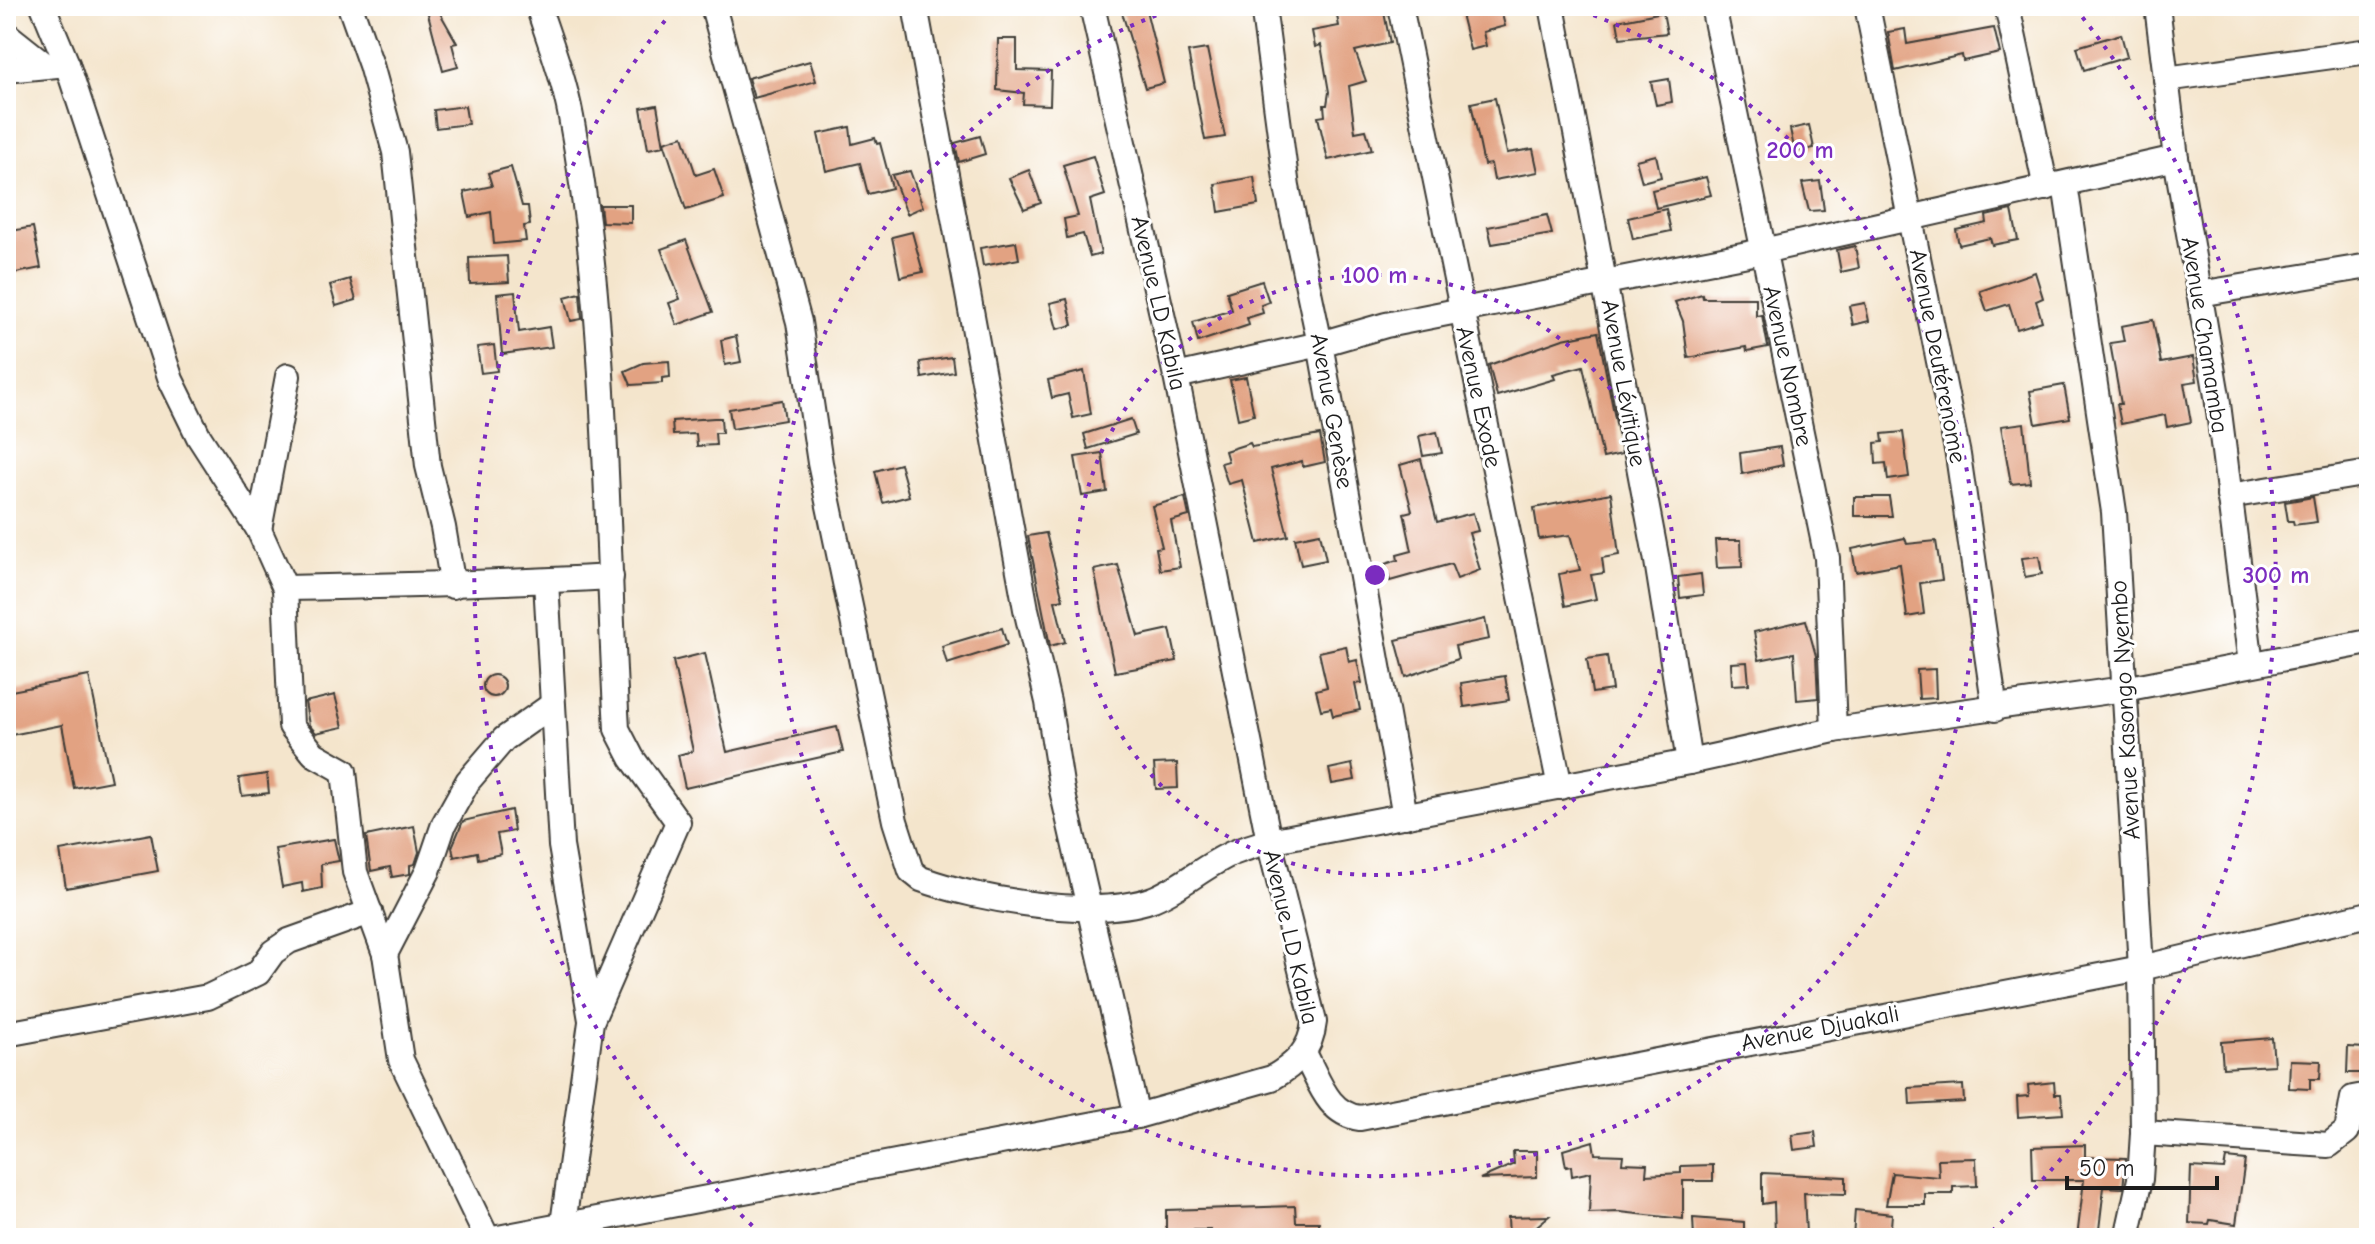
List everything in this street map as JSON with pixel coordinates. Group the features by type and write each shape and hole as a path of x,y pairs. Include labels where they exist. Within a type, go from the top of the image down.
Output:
{"street":[{"path":"43,6 56,65 171,380 199,437 259,530 285,588 291,726 314,754 344,771 355,872 385,954 401,1060 487,1238"},
{"path":"350,6 371,65 395,152 428,466 453,586"},
{"path":"538,6 571,114 584,200 606,434 617,729 632,758 678,822 591,1022 563,1224"},
{"path":"713,6 799,322 820,463 895,821 911,871 921,879 998,902 1090,906 1150,900 1232,853 1269,841 1689,762 1834,730 2124,689 2369,642"},
{"path":"915,6 1026,609 1048,702 1062,790 1137,1116"},
{"name":"Avenue LD Kabila","path":"498,1238 1137,1116 1272,1078 1291,1067 1312,1038 1314,1022 1269,841 1176,376 1092,6"},
{"name":"Avenue Genèse","path":"1263,6 1287,187 1320,344 1405,816"},
{"name":"Avenue Exode","path":"1400,6 1560,787"},
{"name":"Avenue Lévitique","path":"1552,6 1657,561 1689,762"},
{"name":"Avenue Nombre","path":"1713,6 1827,558 1834,730"},
{"name":"Avenue Deutérenome","path":"1867,6 1958,455 1995,709"},
{"name":"Avenue Kasongo Nyembo","path":"2007,6 2056,186 2114,512 2141,968 2143,1133 2140,1179 2127,1238"},
{"name":"Avenue Chamamba","path":"2157,6 2176,158 2229,496 2251,664"},
{"path":"6,34 56,65"},
{"path":"2166,79 2369,51"},
{"path":"6,70 56,65"},
{"path":"1176,376 1320,344 1386,325 1763,251 2176,158"},
{"path":"2199,294 2369,266"},
{"path":"259,530 288,376"},
{"path":"2229,496 2369,473"},
{"path":"285,588 419,583 453,586 611,577"},
{"path":"546,581 561,846 591,1022"},
{"path":"385,954 428,871 444,824 468,781 504,739 552,705"},
{"path":"6,1034 208,997 258,973 273,952 289,941 370,912"},
{"name":"Avenue Djuakali","path":"1304,1053 1335,1109 1345,1116 1360,1118 2141,968 2369,914"},
{"path":"2143,1133 2319,1147 2344,1137 2353,1098 2369,1095"}],"building":[{"path":"426,6 436,6 457,43 452,44 458,67 443,71"},
{"path":"1120,6 1145,6 1164,83 1145,88"},
{"path":"1459,6 1500,6 1505,26 1483,32 1486,46 1470,50"},
{"path":"1383,7 1390,43 1355,51 1366,81 1349,86 1355,132 1366,130 1372,150 1328,160 1318,117 1325,116 1324,105 1327,105 1329,92 1321,45 1315,47 1312,31 1339,26 1337,16"},
{"path":"1663,12 1667,33 1620,38 1617,21"},
{"path":"1994,28 2000,53 1963,61 1962,55 1895,71 1888,32 1905,29 1907,44"},
{"path":"2121,34 2127,57 2084,70 2077,47"},
{"path":"998,39 1017,39 1017,70 1051,71 1050,105 1023,104 1024,93 997,90"},
{"path":"1207,49 1225,137 1205,140 1188,52"},
{"path":"810,61 816,81 754,98 748,78"},
{"path":"1669,79 1672,102 1656,105 1651,82"},
{"path":"1495,98 1507,153 1533,149 1538,172 1494,180 1491,164 1484,165 1471,103"},
{"path":"657,105 664,146 648,149 641,108"},
{"path":"465,106 468,124 436,128 434,110"},
{"path":"1809,125 1814,148 1795,152 1790,129"},
{"path":"850,127 852,144 875,138 877,144 880,143 892,188 868,194 860,163 826,171 818,134"},
{"path":"683,136 696,175 714,169 724,198 686,210 664,142"},
{"path":"980,136 985,154 959,162 955,143"},
{"path":"1656,155 1661,177 1642,182 1636,160"},
{"path":"1093,156 1105,195 1090,200 1101,254 1090,257 1083,234 1067,238 1064,219 1078,216 1063,165"},
{"path":"511,167 522,206 528,206 530,225 524,226 526,241 494,244 491,212 469,217 464,192 492,186 488,173"},
{"path":"1029,170 1041,203 1024,209 1009,178"},
{"path":"910,171 923,207 907,214 892,175"},
{"path":"1254,177 1258,205 1219,212 1215,184"},
{"path":"1706,177 1711,195 1656,208 1652,190"},
{"path":"1820,181 1824,210 1809,211 1802,183"},
{"path":"600,205 631,205 631,223 602,222"},
{"path":"1666,209 1671,231 1633,239 1628,218"},
{"path":"2012,210 2018,240 1992,245 1990,238 1959,245 1956,230 1987,223 1986,216"},
{"path":"1547,215 1552,234 1492,244 1488,227"},
{"path":"33,227 41,268 6,275 6,232"},
{"path":"912,232 923,272 900,277 892,237"},
{"path":"686,240 713,312 677,325 669,303 680,299 661,249"},
{"path":"1016,242 1019,259 983,266 980,248"},
{"path":"1855,246 1859,268 1841,272 1837,250"},
{"path":"507,256 509,282 470,284 469,258"},
{"path":"2035,272 2043,298 2036,301 2042,321 2017,329 2009,304 1987,311 1980,291"},
{"path":"350,279 356,300 336,306 330,285"},
{"path":"1262,281 1269,302 1261,305 1263,313 1247,318 1249,325 1198,342 1193,322 1232,310 1227,292"},
{"path":"515,292 519,332 549,327 552,347 502,354 497,294"},
{"path":"580,293 582,319 571,321 565,297"},
{"path":"1702,294 1703,298 1756,298 1756,316 1762,315 1768,347 1747,351 1746,347 1688,358 1683,321 1675,302"},
{"path":"1067,299 1073,325 1057,329 1050,303"},
{"path":"1865,303 1869,321 1853,325 1849,306"},
{"path":"2153,320 2161,363 2193,357 2197,381 2184,383 2191,422 2167,427 2165,415 2121,424 2117,404 2121,404 2110,343 2124,341 2121,326"},
{"path":"1598,332 1622,454 1603,458 1583,366 1553,374 1555,379 1497,396 1489,365 1563,339"},
{"path":"736,336 741,362 725,365 721,340"},
{"path":"494,345 497,371 481,373 477,347"},
{"path":"952,357 954,372 922,378 920,362"},
{"path":"669,361 670,377 662,378 662,383 631,385 625,371 643,363"},
{"path":"1084,371 1091,414 1073,418 1068,394 1052,398 1048,380"},
{"path":"1246,377 1254,415 1238,419 1230,380"},
{"path":"2064,385 2070,418 2036,424 2030,391"},
{"path":"782,400 785,420 732,429 729,409"},
{"path":"721,418 722,433 715,433 716,445 697,446 696,434 673,435 672,421"},
{"path":"1131,419 1136,434 1088,449 1084,434"},
{"path":"2024,423 2030,482 2011,484 2001,426"},
{"path":"1437,432 1442,453 1423,456 1419,436"},
{"path":"1903,432 1909,477 1888,480 1886,463 1876,464 1875,443 1883,442 1882,434"},
{"path":"1320,435 1325,462 1303,467 1302,461 1271,469 1288,536 1258,543 1242,480 1228,484 1221,463 1228,461 1225,451 1250,443 1252,447"},
{"path":"1780,447 1783,465 1742,474 1740,453"},
{"path":"1102,453 1107,492 1082,496 1075,457"},
{"path":"1421,459 1437,522 1473,513 1478,531 1469,533 1480,570 1457,579 1451,564 1390,581 1385,564 1398,560 1397,555 1412,551 1404,513 1412,511 1400,465"},
{"path":"900,464 909,496 883,503 875,471"},
{"path":"1611,493 1619,555 1602,558 1604,573 1591,575 1596,599 1565,606 1559,574 1580,570 1570,535 1539,539 1534,508"},
{"path":"1185,497 1189,516 1171,521 1180,567 1160,570 1156,548 1162,547 1152,506"},
{"path":"1854,497 1889,497 1892,516 1854,516"},
{"path":"2313,497 2317,522 2294,525 2293,521 2288,521 2285,502"},
{"path":"1046,533 1063,599 1055,601 1065,642 1050,646 1028,536"},
{"path":"1320,533 1326,560 1301,565 1295,538"},
{"path":"1905,538 1907,544 1936,541 1942,580 1920,583 1924,614 1907,617 1900,564 1856,572 1852,549"},
{"path":"1715,540 1741,540 1742,567 1717,568"},
{"path":"2039,556 2042,574 2025,577 2022,558"},
{"path":"1118,565 1138,636 1170,629 1177,661 1115,672 1094,570"},
{"path":"1701,574 1703,595 1680,598 1678,577"},
{"path":"1485,619 1489,639 1455,646 1458,659 1406,677 1396,640"},
{"path":"1806,620 1816,656 1818,698 1797,700 1794,653 1759,660 1754,632"},
{"path":"1002,628 1007,645 947,664 942,646"},
{"path":"1346,646 1349,662 1357,660 1362,683 1355,684 1360,710 1333,716 1331,708 1321,710 1316,690 1327,687 1319,652"},
{"path":"705,653 727,752 837,727 843,752 685,788 678,755 693,751 673,661"},
{"path":"1607,656 1612,690 1592,693 1587,659"},
{"path":"1747,662 1749,684 1732,685 1731,663"},
{"path":"1935,669 1936,698 1919,699 1917,670"},
{"path":"494,675 502,678 505,686 502,694 494,697 486,694 483,686 486,678"},
{"path":"89,676 111,781 74,788 62,725 6,736 6,692"},
{"path":"1505,676 1509,700 1464,707 1461,683"},
{"path":"335,695 343,727 316,733 309,725 305,702"},
{"path":"1177,763 1178,788 1156,789 1154,764"},
{"path":"1352,764 1355,780 1332,784 1329,769"},
{"path":"267,774 269,793 242,796 239,778"},
{"path":"511,810 514,831 497,834 501,854 478,859 477,852 454,857 452,847 463,821"},
{"path":"414,826 419,852 415,864 410,865 410,874 392,877 390,867 371,871 366,836"},
{"path":"151,834 158,871 66,888 60,851"},
{"path":"334,839 339,861 321,864 322,888 303,892 302,883 282,887 275,849"},
{"path":"2272,1038 2274,1065 2223,1068 2221,1042"},
{"path":"2348,1047 2365,1048 2364,1073 2347,1073"},
{"path":"2290,1060 2321,1061 2320,1079 2310,1079 2310,1089 2289,1088"},
{"path":"2054,1082 2055,1094 2061,1094 2063,1114 2018,1117 2017,1097 2029,1096 2028,1085"},
{"path":"1963,1085 1964,1102 1910,1105 1909,1088"},
{"path":"1815,1132 1817,1147 1794,1150 1792,1135"},
{"path":"1593,1141 1595,1154 1623,1155 1622,1163 1647,1164 1646,1175 1681,1173 1681,1166 1713,1165 1713,1181 1683,1181 1683,1219 1620,1212 1589,1213 1591,1172 1572,1176 1571,1166 1566,1167 1563,1150"},
{"path":"2085,1145 2085,1157 2126,1158 2123,1188 2104,1187 2098,1238 2077,1238 2084,1180 2033,1180 2032,1147"},
{"path":"1513,1151 1537,1151 1537,1177 1480,1179 1514,1164"},
{"path":"1976,1158 1977,1186 1953,1187 1953,1194 1925,1194 1925,1205 1886,1205 1892,1173 1939,1177 1938,1159"},
{"path":"2226,1158 2245,1160 2236,1224 2210,1220 2209,1224 2189,1223 2191,1167 2224,1169"},
{"path":"1762,1173 1846,1177 1846,1194 1804,1193 1806,1234 1775,1235 1774,1202 1762,1204"},
{"path":"1295,1206 1296,1222 1319,1222 1320,1238 1211,1238 1211,1230 1166,1230 1166,1210"},
{"path":"1855,1210 1892,1214 1890,1238 1853,1238"},
{"path":"1549,1216 1532,1230 1532,1238 1509,1238 1508,1217"},
{"path":"1693,1218 1744,1222 1744,1238 1694,1238"}]}
